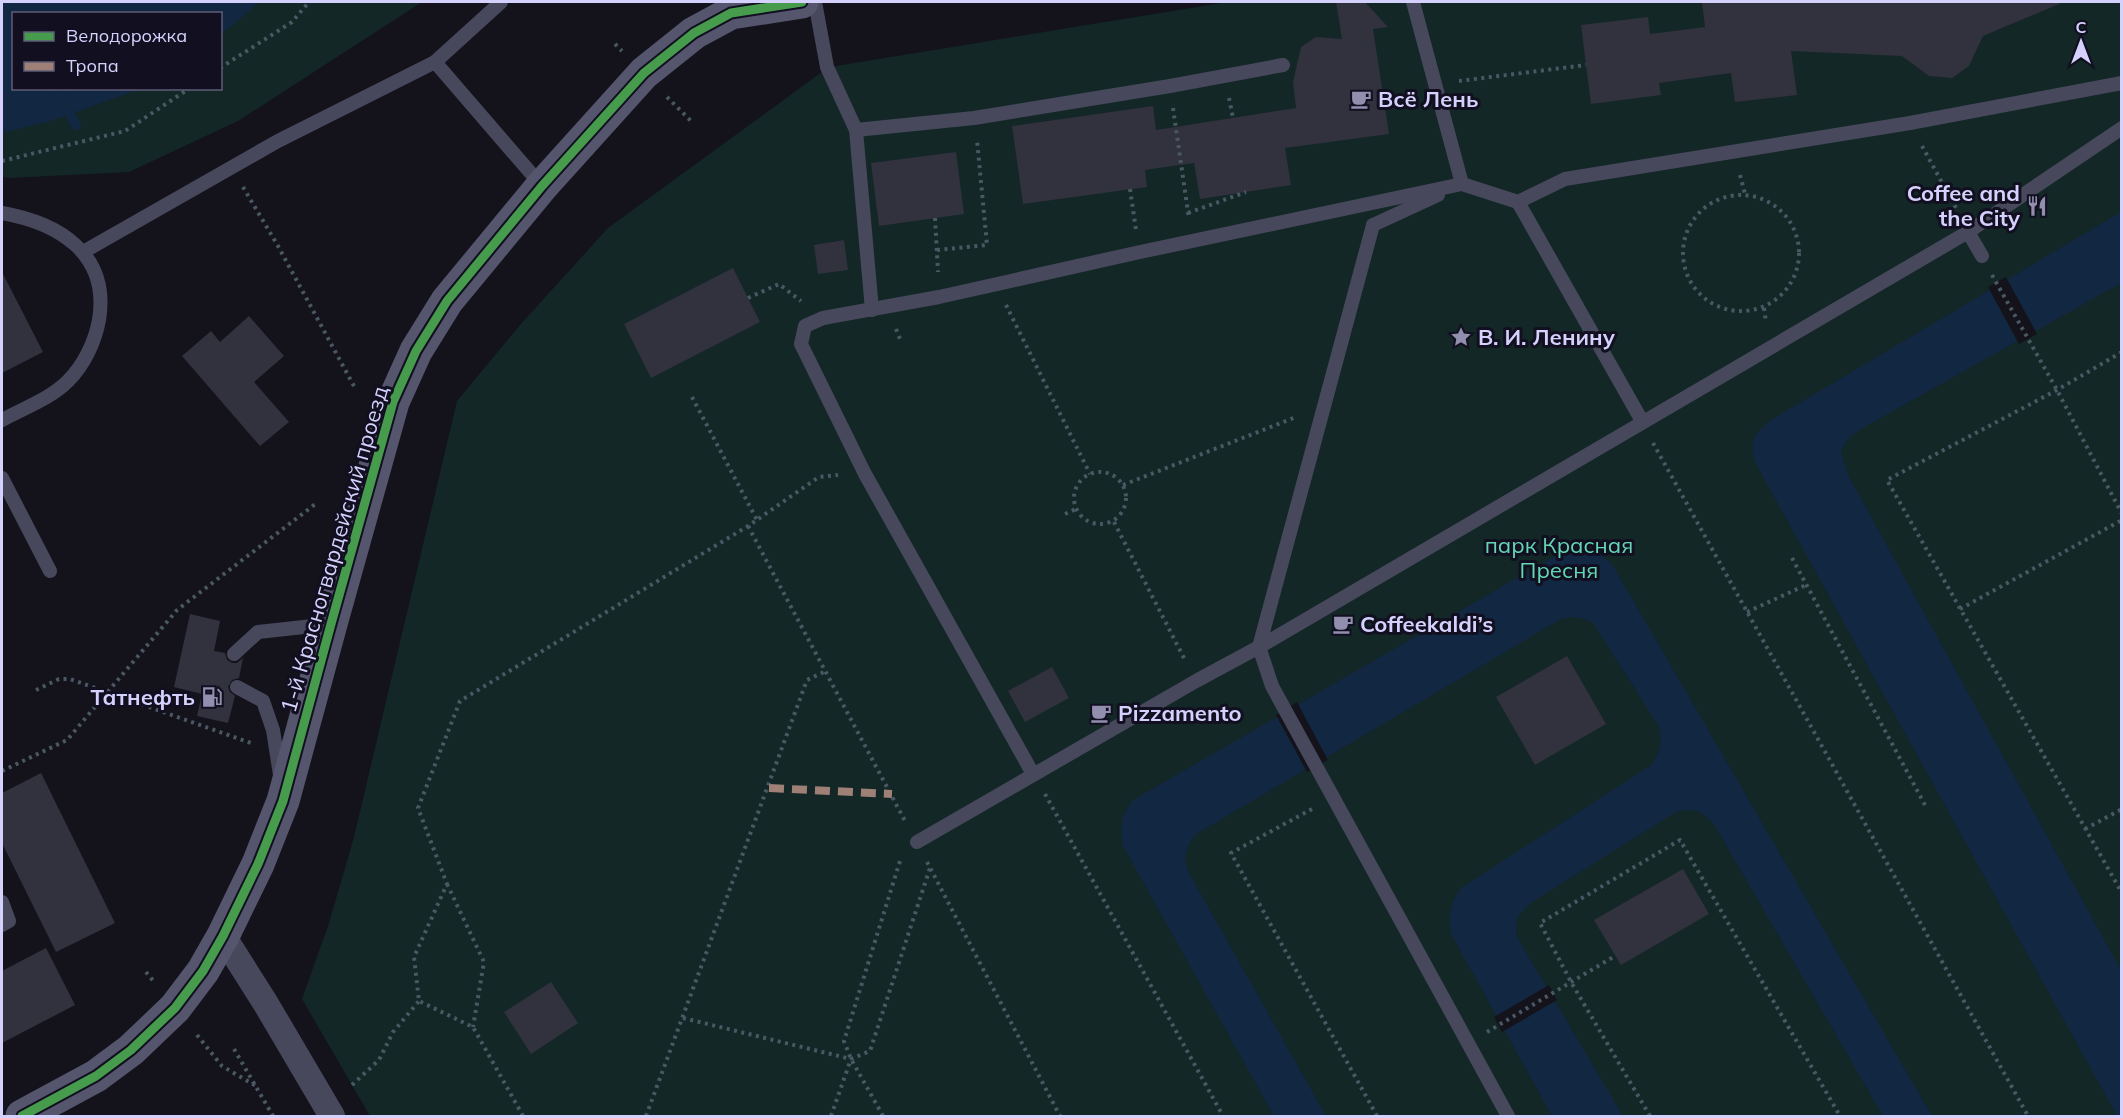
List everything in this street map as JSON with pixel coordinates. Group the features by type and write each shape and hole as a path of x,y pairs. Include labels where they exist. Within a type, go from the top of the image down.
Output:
{"street":[{"name":"1-й Красногвардейский проезд","path":"22,1116 96,1076 130,1050 175,1008 203,971 223,936 258,864 283,801 393,402 416,351 447,301 542,186 644,74 725,7 802,2"},
{"path":"223,936 332,1116"}],"lane":[{"path":"83,252 278,141 435,62 501,2"},
{"path":"815,2 827,67 856,130 872,310"},
{"path":"1413,2 1462,184"},
{"path":"435,62 542,186"},
{"path":"856,130 974,118 1170,86 1283,64"},
{"path":"1518,202 1565,179 1910,123 2121,83"},
{"path":"917,842 1259,647 1968,232 2121,128"},
{"path":"1373,225 1462,184"},
{"path":"1033,774 865,474 801,344 805,326 823,318 939,297 1462,184 1518,202 1642,421"},
{"path":"1359,206 1373,225"},
{"path":"2,213 44,224 60,232 83,252 93,269 100,295 97,333 83,363 69,381 53,393 2,420"},
{"path":"1373,225 1259,647 1272,686 1508,1116"},
{"path":"1968,232 1982,256"},
{"path":"2,478 50,571"},
{"path":"234,654 258,632 330,624"},
{"path":"237,687 263,701 273,730 283,801"},
{"path":"2,902 9,921 2,925"}],"path":[{"path":"222,67 292,22 309,2"},
{"path":"1434,84 1586,65"},
{"path":"1170,86 1193,241"},
{"path":"2,161 125,131 187,90"},
{"path":"1229,99 1233,118"},
{"path":"937,250 987,245 974,118"},
{"path":"1910,123 1968,232"},
{"path":"231,167 278,246 355,388"},
{"path":"1130,189 1134,222"},
{"path":"1188,213 1246,192"},
{"path":"1745,194 1766,200 1784,212 1795,230 1800,251 1797,273 1784,294 1764,308 1739,312 1716,306 1696,291 1685,271 1683,248 1689,226 1703,208 1723,197 1745,194"},
{"path":"935,218 939,297"},
{"path":"1982,256 2057,390 2121,514"},
{"path":"748,298 780,284 823,318"},
{"path":"996,284 1089,474"},
{"path":"2121,352 2057,390 1887,480 2121,893"},
{"path":"692,397 757,520"},
{"path":"1124,485 1325,405"},
{"path":"1642,421 2028,1116"},
{"path":"1109,473 1124,485 1127,495 1126,506 1114,522 1103,525 1092,524 1082,518 1076,509 1073,499 1075,488 1089,474 1109,473"},
{"path":"473,1027 484,962 447,884 418,808 460,701 748,526 819,477"},
{"path":"2,771 67,740 177,610 318,502"},
{"path":"1065,514 1076,509"},
{"path":"1960,609 2121,520"},
{"path":"1114,522 1196,681"},
{"path":"748,526 1060,1116"},
{"path":"1792,558 1925,806"},
{"path":"1747,612 1806,585"},
{"path":"646,1116 807,680 826,670"},
{"path":"36,690 63,679 276,751"},
{"path":"1033,774 1223,1116"},
{"path":"1333,796 1231,854 1377,1116"},
{"path":"2085,830 2121,808"},
{"path":"1650,1116 1540,922 1680,840 1840,1116"},
{"path":"883,1116 851,1059 844,1041 900,861 917,842"},
{"path":"683,1018 851,1059 870,1051 930,867"},
{"path":"352,1085 379,1060 393,1032 418,1001 414,957 447,884"},
{"path":"1490,1030 1615,956"},
{"path":"146,972 155,983"},
{"path":"418,1001 473,1027 523,1116"},
{"path":"196,1034 222,1066 256,1086"},
{"path":"234,1049 273,1116"},
{"path":"831,1116 851,1059"}],"green space":[{"path":"2,2 422,2 238,121 129,172 2,177"},
{"name":"парк Красная Пресня","path":"1228,2 2121,2 2121,1116 370,1116 302,999 329,923 354,837 457,401 520,325 608,228 826,69"}],"water":[{"path":"2,2 259,2 222,33 222,12 12,12 12,90 138,90 50,121 2,133"},
{"path":"2121,212 2121,283 1861,429 1851,436 1841,450 1848,475 2121,970 2121,1116 2117,1116 1757,466 1752,445 1756,435 1771,420"},
{"path":"1569,548 1592,551 1612,564 1932,1116 1883,1116 1715,826 1703,814 1688,810 1676,812 1529,904 1517,918 1516,934 1521,944 1623,1116 1552,1116 1451,934 1450,915 1454,899 1461,888 1650,766 1659,752 1661,736 1658,725 1593,623 1574,617 1561,619 1198,833 1190,842 1185,857 1189,873 1326,1116 1274,1116 1123,846 1122,827 1126,811 1133,800"}],"pier":[{"path":"2006,277 2037,334 2019,344 1988,287"},
{"path":"1297,702 1328,760 1307,772 1276,715"},
{"path":"1549,985 1557,1000 1502,1032 1494,1017"}],"building":[{"path":"1336,2 1365,2 1388,27 1373,29 1389,134 1285,148 1291,185 1200,199 1194,163 1145,170 1147,187 1023,204 1012,126 1153,106 1156,130 1296,108 1293,82 1301,47 1316,37 1342,39"},
{"path":"1702,2 2064,2 1983,36 1969,66 1952,78 1929,76 1902,56 1791,51 1797,95 1735,102 1731,73 1659,83 1661,95 1591,104 1581,25 1648,17 1650,34 1705,27"},
{"path":"956,152 964,214 879,226 871,163"},
{"path":"844,240 848,270 818,274 814,245"},
{"path":"733,268 760,322 651,378 624,324"},
{"path":"2,272 43,352 2,373"},
{"path":"249,316 284,356 254,382 289,422 260,446 182,356 211,331 220,342"},
{"path":"190,614 220,621 214,651 225,653 227,660 232,663 237,663 243,658 239,678 232,680 228,687 235,696 228,723 197,716 202,694 174,687"},
{"path":"1567,656 1606,724 1535,765 1496,697"},
{"path":"1052,667 1069,698 1025,722 1008,691"},
{"path":"41,773 115,923 56,952 2,843 2,793"},
{"path":"1683,869 1709,914 1621,965 1594,920"},
{"path":"46,948 75,1005 2,1043 2,971"},
{"path":"551,982 578,1023 531,1054 504,1012"}],"waterway":[{"path":"57,90 76,125"}],"marked path":[{"path":"769,788 892,794"}],"cycle path":[{"path":"22,1116 96,1076 131,1050 175,1008 203,971 223,936 258,864 283,801 393,402 416,351 447,301 542,186 644,73 694,33 731,13 802,2"}],"place":[{"name":"Всё Лень","path":"1361,99"},
{"name":"Coffee and the City","path":"2037,206"},
{"name":"В. И. Ленину","path":"1461,337"},
{"name":"Coffeekaldi’s","path":"1343,624"},
{"name":"Татнефть","path":"212,697"},
{"name":"Pizzamento","path":"1101,713"}]}
